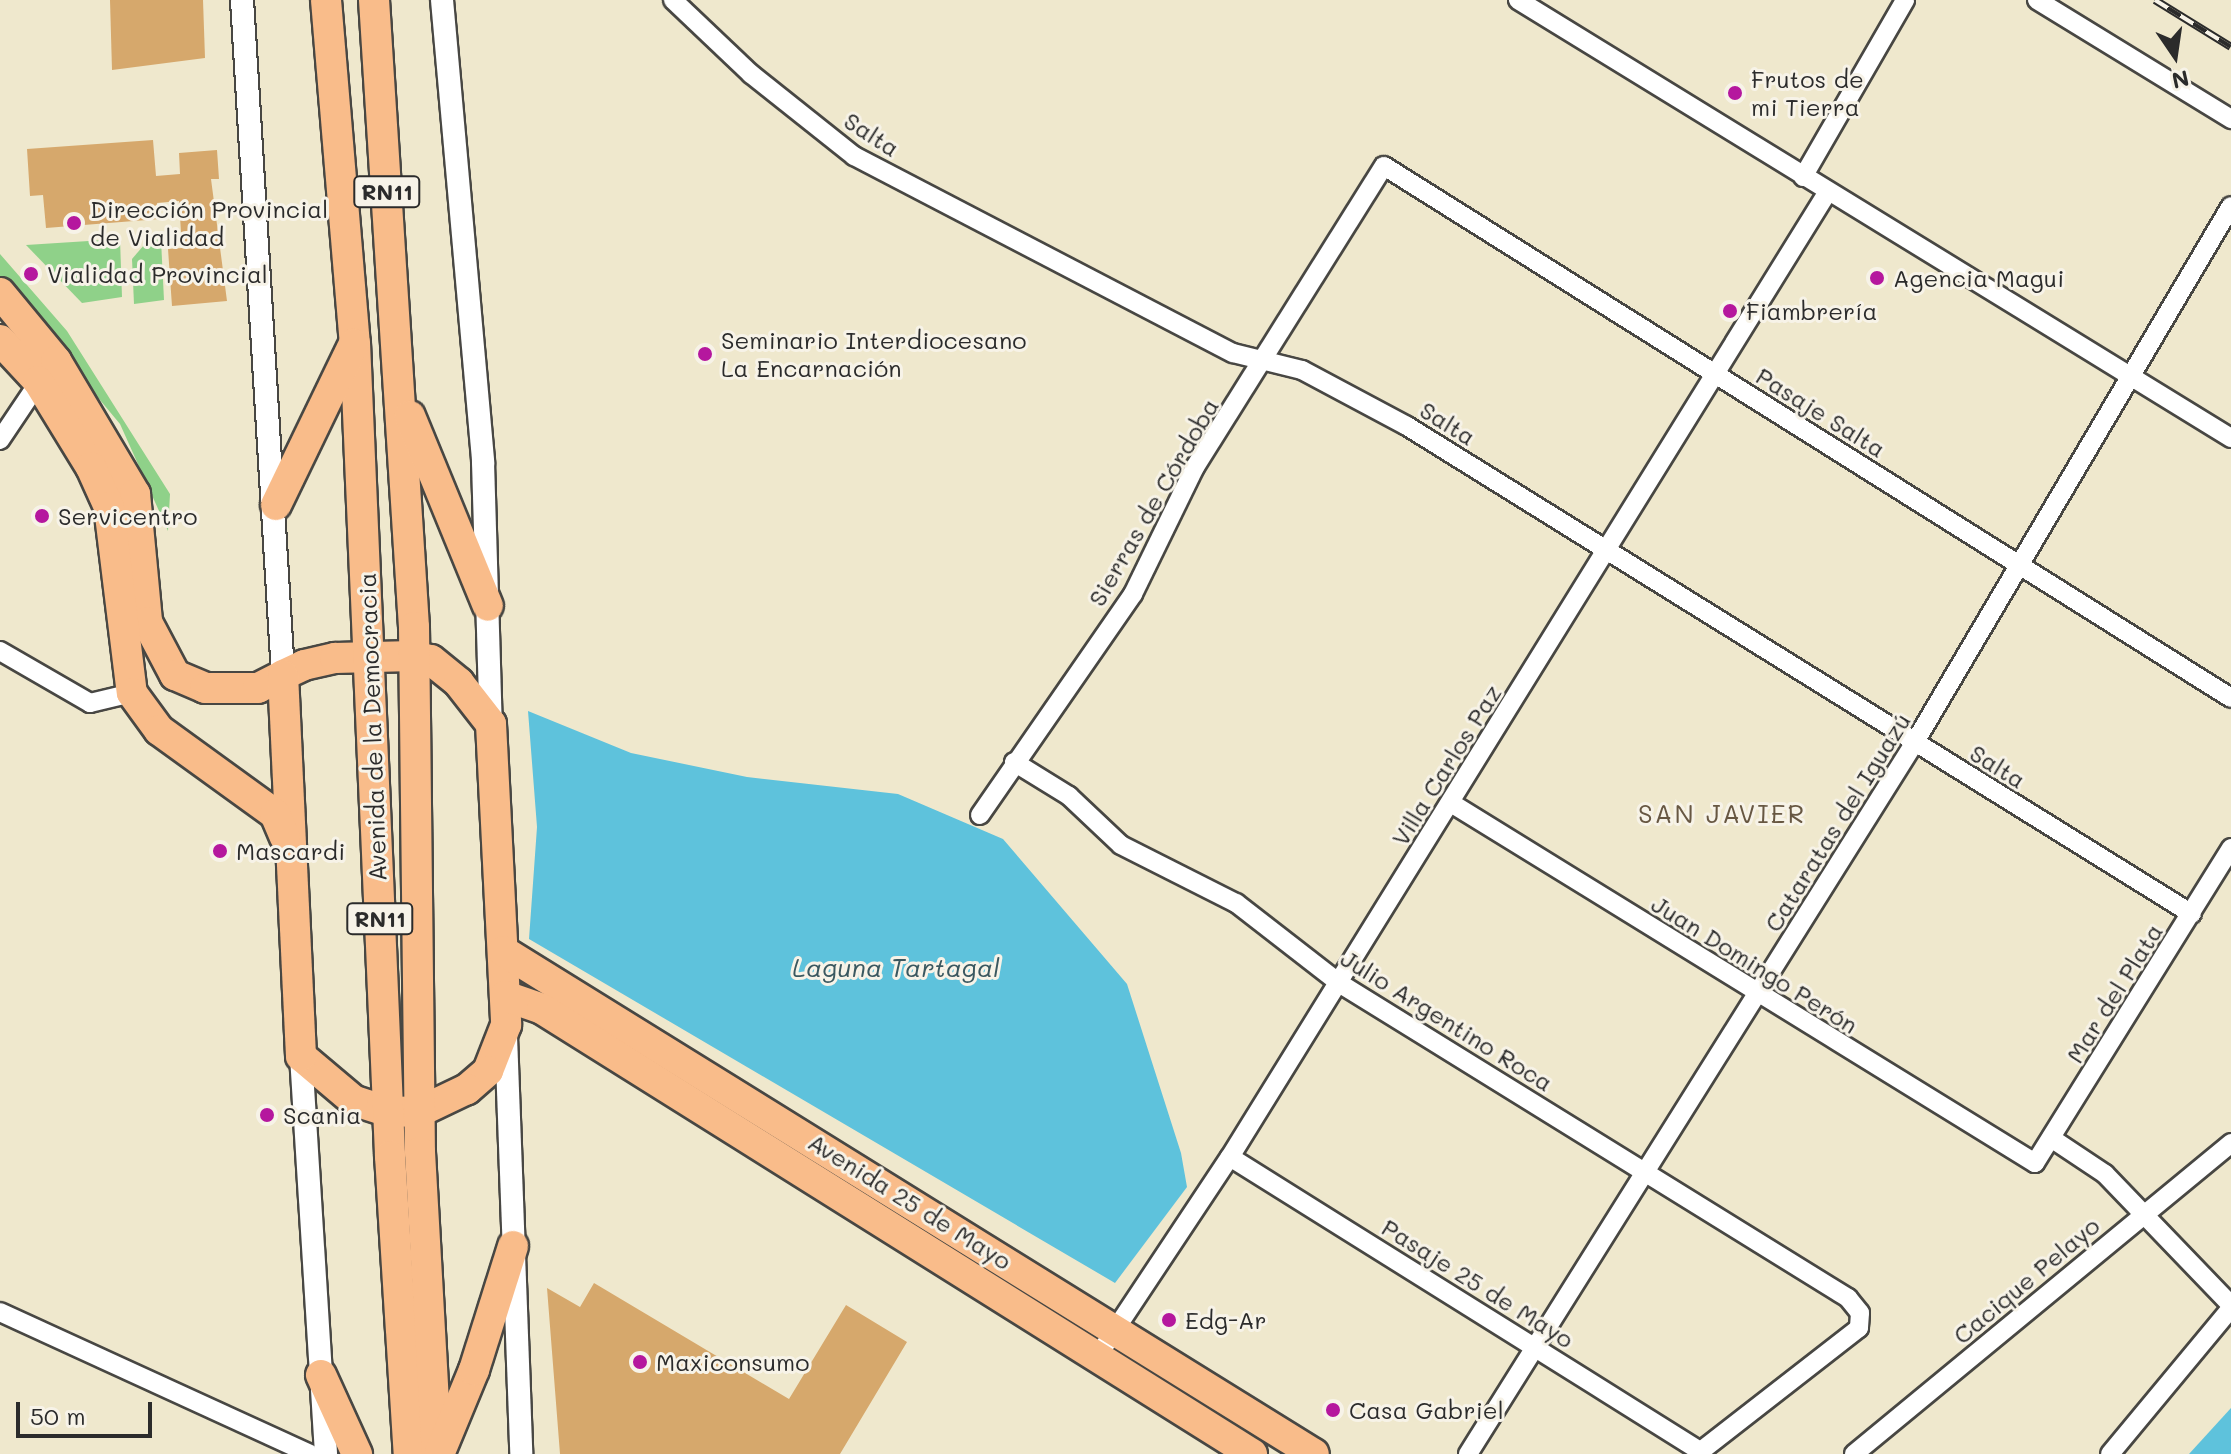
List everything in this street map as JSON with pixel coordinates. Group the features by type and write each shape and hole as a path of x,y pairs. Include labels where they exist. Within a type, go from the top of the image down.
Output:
{"main road":[{"name":"Avenida de la Democracia","path":"326,0 355,343 389,1112 409,1454"},
{"name":"Avenida de la Democracia","path":"374,0 413,656 421,1111 438,1454"},
{"path":"0,293 47,371 109,507 118,548 124,651 132,693 159,730 275,814 288,843"},
{"path":"0,340 47,371 113,450 135,494 147,622 175,675 205,688 258,688 283,675 304,665 367,654 413,656 431,660 459,683 491,724 506,1010 488,1071 467,1089 421,1111 389,1112 353,1100 301,1056 288,843 283,675"},
{"path":"276,505 355,343"},
{"path":"399,383 488,606"},
{"name":"Avenida 25 de Mayo","path":"503,951 1116,1328 1314,1454"},
{"name":"Avenida 25 de Mayo","path":"506,1010 542,1009 1252,1454"},
{"path":"438,1454 474,1370 513,1246"},
{"path":"321,1375 357,1454"}],"street":[{"path":"242,0 276,505 283,675"},
{"path":"442,0 483,462 491,724"},
{"name":"Salta","path":"673,0 751,74 854,156 1233,353 1267,358 1302,370 1407,426 2192,914"},
{"path":"1518,0 1827,193 2231,438"},
{"path":"1803,177 1905,0"},
{"path":"2037,0 2231,119"},
{"name":"Sierras de Córdoba","path":"980,815 1133,594 1195,467 1267,358 1384,166"},
{"name":"Pasaje Salta","path":"1384,166 2231,698"},
{"name":"Villa Carlos Paz","path":"1097,1357 1230,1157 1827,193"},
{"name":"Cataratas del Iguazú","path":"1468,1454 1915,742 2131,379 2137,359 2231,206"},
{"path":"0,440 47,371"},
{"path":"0,651 90,703 132,693"},
{"name":"Julio Argentino Roca","path":"1014,762 1069,796 1121,845 1236,903 1339,983 1848,1298 1860,1313 1859,1328 1698,1453"},
{"name":"Juan Domingo Perón","path":"1451,803 1757,995 2035,1163"},
{"name":"Mar del Plata","path":"2035,1163 2231,848"},
{"path":"506,1010 521,1454"},
{"path":"301,1056 326,1454"},
{"path":"2051,1138 2105,1174 2231,1306 2110,1454"},
{"name":"Cacique Pelayo","path":"1854,1454 2141,1214 2231,1143"},
{"name":"Pasaje 25 de Mayo","path":"1230,1157 1537,1347 1698,1453"},
{"path":"0,1312 310,1454"}],"green space":[{"path":"150,238 161,240 164,300 134,304 132,259"},
{"path":"120,239 122,297 82,303 26,245"},
{"path":"0,254 67,331 170,494 168,531 120,424 0,280"}],"water":[{"name":"Laguna Tartagal","path":"528,711 631,753 747,777 898,794 1003,839 1127,984 1181,1153 1187,1187 1115,1283 529,939 537,827"},
{"path":"2231,1408 2231,1454 2189,1454"}],"building":[{"path":"110,0 203,0 205,58 112,70"},
{"name":"Dirección Provincial de Vialidad","path":"153,140 156,176 180,174 179,153 217,150 219,179 211,179 227,301 172,306 168,249 182,248 179,201 157,203 159,219 46,228 43,195 30,196 27,149"},
{"name":"Maxiconsumo","path":"594,1283 789,1399 846,1305 907,1342 840,1454 560,1454 547,1288 580,1307"}],"railway":[{"path":"2155,0 2231,47"}],"place":[{"name":"Frutos de mi Tierra","path":"1735,93"},
{"name":"Dirección Provincial de Vialidad","path":"74,223"},
{"name":"Vialidad Provincial","path":"31,274"},
{"name":"Agencia Magui","path":"1877,278"},
{"name":"Fiambrería","path":"1730,311"},
{"name":"Seminario Interdiocesano La Encarnación","path":"705,354"},
{"name":"Servicentro","path":"42,516"},
{"name":"Mascardi","path":"220,851"},
{"name":"Scania","path":"267,1115"},
{"name":"Edg-Ar","path":"1169,1320"},
{"name":"Maxiconsumo","path":"640,1362"},
{"name":"Casa Gabriel","path":"1333,1410"}],"district":[{"name":"SAN JAVIER","path":"1722,814"}]}
